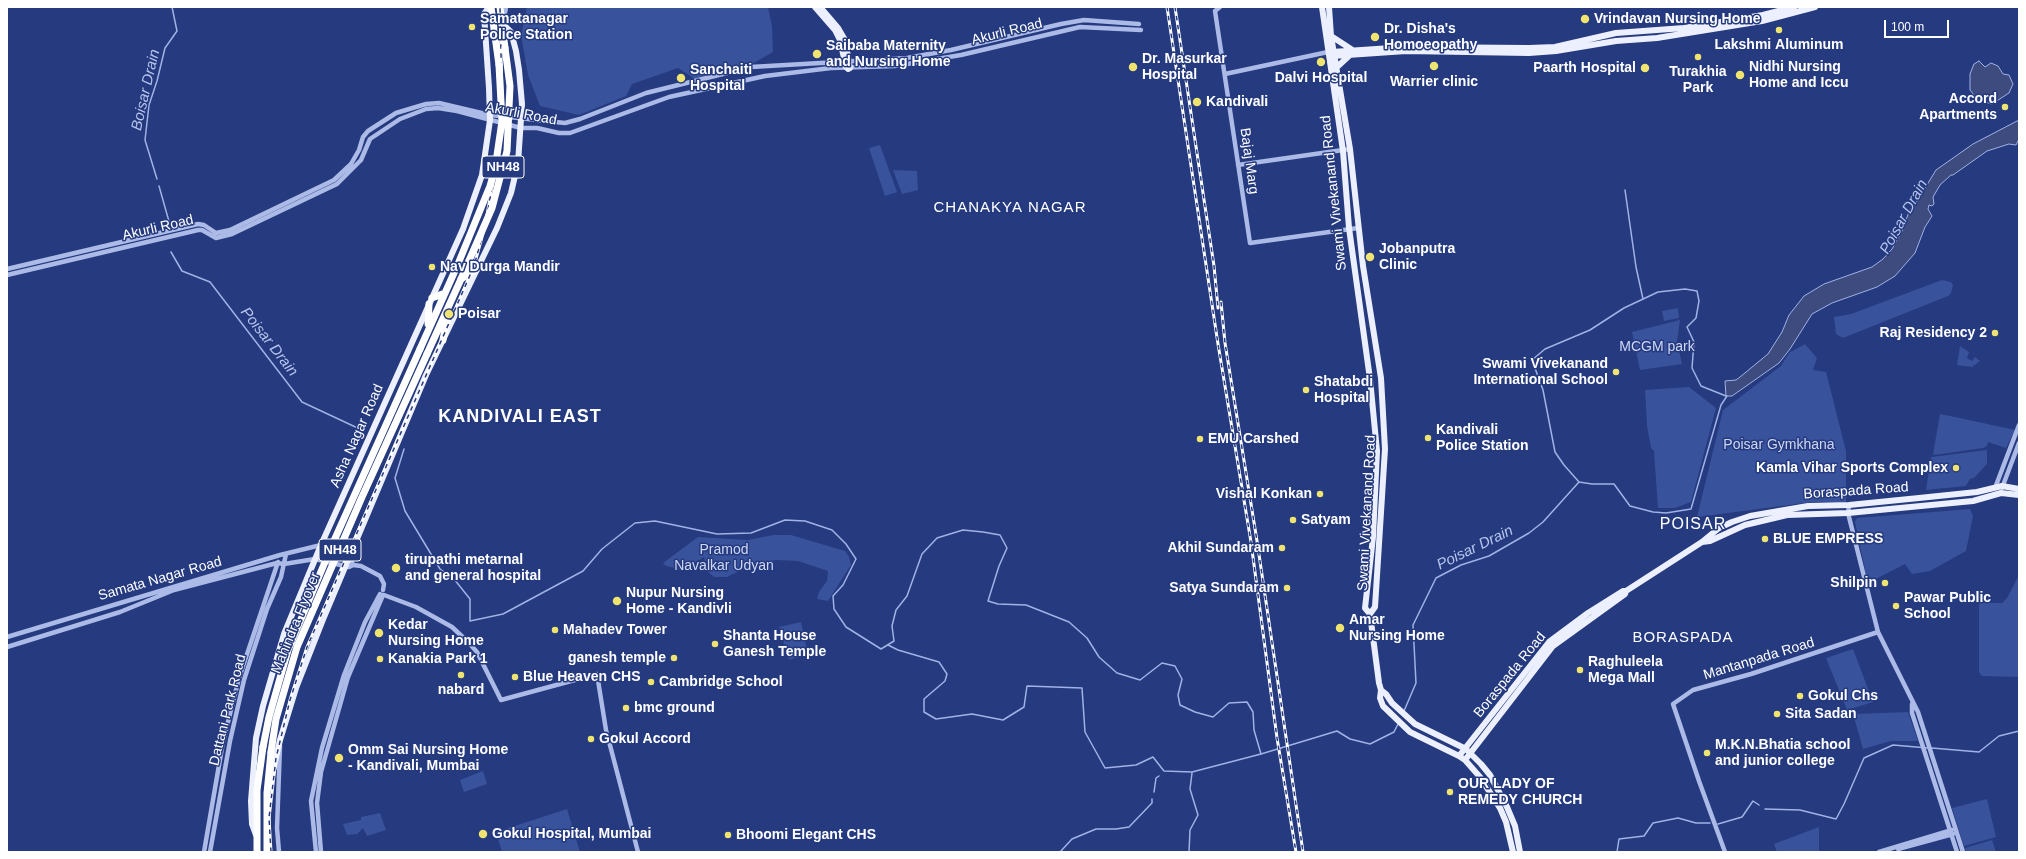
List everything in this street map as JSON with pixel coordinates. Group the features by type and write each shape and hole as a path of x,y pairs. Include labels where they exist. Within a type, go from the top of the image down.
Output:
{"highway":[{"name":"NH48","path":"426,334 445,293 490,186 495,170 502,121 499,65 490,7"},
{"name":"NH48","path":"447,312 492,208 507,151 510,86 500,7"},
{"path":"461,279 478,268"},
{"path":"426,334 431,301 445,293"},
{"path":"443,340 447,312"},
{"name":"Mahindra Flyover","path":"267,793 276,718 297,647 362,497 447,312"},
{"name":"Mahindra Flyover","path":"256,835 257,790 263,747 269,718 288,650 333,543 426,334"},
{"name":"NH48","path":"267,793 267,852"},
{"name":"NH48","path":"256,835 257,852"}],"main road":[{"name":"Asha Nagar Road","path":"256,835 252,824 251,801 259,725 272,671 284,634 321,545 463,229 482,175 490,118 484,14 490,7"},
{"path":"815,7 832,24"},
{"path":"820,7 845,40 847,64"},
{"name":"Swami Vivekanand Road","path":"1322,7 1332,54 1337,67 1350,149 1358,228 1381,378 1385,449 1375,607 1370,614"},
{"name":"Swami Vivekanand Road","path":"1329,7 1332,54 1343,151 1349,228 1370,379 1377,451 1373,537 1365,608 1370,614 1381,690 1380,698 1386,709 1410,732 1459,756"},
{"path":"1332,54 1406,46 1555,47 1616,33 1684,28 1763,15 1794,7"},
{"path":"1331,36 1350,52 1406,51 1529,53 1556,51 1616,41 1657,38 1762,21 1816,7"},
{"path":"267,793 272,779 280,740 296,688 346,566 443,340 478,268 511,193 518,163 521,128 520,70 511,32 502,21"},
{"path":"1337,67 1350,52"},
{"name":"Boraspada Road","path":"1465,760 1469,751 1553,646 1625,594 1626,591 1702,542 1719,528 1745,517 1800,507 1849,505 1977,492 1995,488 2019,495"},
{"name":"Boraspada Road","path":"1702,542 1710,541 1747,525 1787,516 1848,513 1973,501 1994,495 2001,490 2019,489"},
{"path":"338,509 350,518 365,522"},
{"path":"1745,517 1747,525"},
{"path":"1381,690 1386,694 1392,703 1415,724 1469,751 1490,775 1515,826 1520,852"},
{"name":"Boraspada Road","path":"1459,756 1469,751"},
{"path":"1459,756 1465,760 1483,781 1500,808 1506,822 1513,852"}],"street":[{"path":"502,21 506,13 506,7"},
{"name":"Bajaj Marg","path":"1220,7 1216,11 1250,243 1349,228"},
{"name":"Akurli Road","path":"7,275 17,270 132,239 198,224 204,225 214,233 220,233 309,193 340,176 355,158 363,138 368,131 396,113 426,104 439,103 521,128 536,128 559,133 570,133 663,99 709,87 765,76 930,54 1084,20 1139,24"},
{"name":"Akurli Road","path":"7,270 17,270 198,230 202,230 213,237 222,238 337,184 361,160 370,139 385,128 415,112 438,108 490,118 565,123 580,119 646,93 751,67 847,64 895,66 940,59 1080,27 1141,30"},
{"path":"1225,74 1332,54"},
{"path":"1238,165 1350,149"},
{"path":"1349,228 1358,228"},
{"path":"132,239 133,245"},
{"path":"1994,495 1995,488 2019,427"},
{"path":"2001,490 2019,443"},
{"path":"1849,505 1848,513 1878,632 1912,702 1925,744 1963,852"},
{"path":"321,545 349,559 353,565"},
{"name":"Samata Nagar Road","path":"7,637 280,555 321,545"},
{"name":"Dattani Park Road","path":"210,852 230,742 244,680 268,609 281,577 286,554"},
{"name":"Dattani Park Road","path":"204,852 223,742 239,678 280,555"},
{"path":"315,559 346,566 361,566 380,576 384,584 382,593 348,677 321,772 317,803 322,852"},
{"name":"Samata Nagar Road","path":"7,647 120,612 174,590 277,563 284,564 315,559"},
{"path":"382,593 416,607 452,627 470,644 476,652 501,700 596,674 606,730 638,852"},
{"path":"316,852 311,801 322,748 344,675 365,622 382,593"},
{"name":"Mantanpada Road","path":"1725,852 1698,781 1673,704 1693,690 1751,674 1878,632"},
{"path":"279,852 277,828 281,762 280,740"},
{"path":"1930,757 1957,852"},
{"path":"212,808 218,808"},
{"path":"208,828 214,828"},
{"path":"1879,852 1956,831"},
{"path":"1889,852 1951,832"}],"green space":[{"path":"527,7 768,7 772,26 773,52 752,64 695,79 678,68 632,84 626,96 579,115 540,106 528,75 521,35"},
{"path":"880,145 897,192 885,196 869,148"},
{"path":"893,170 917,171 918,190 902,194"},
{"path":"1942,280 1951,282 1953,285 1951,293 1948,296 1843,338 1836,334 1834,317 1851,314"},
{"path":"1678,308 1679,318 1664,321 1662,311"},
{"name":"MCGM park","path":"1680,320 1677,341 1682,364 1640,370 1632,332"},
{"name":"Poisar Gymkhana","path":"1805,344 1817,358 1813,370 1826,372 1846,451 1846,502 1812,502 1697,517 1723,410 1781,366 1789,353"},
{"path":"1960,346 1969,352 1967,358 1972,361 1975,357 1980,361 1972,367 1957,365"},
{"path":"1689,387 1716,408 1691,502 1675,508 1658,508 1654,451 1651,448 1647,426 1645,390"},
{"path":"1940,414 2015,430 2006,448 1988,442 1987,446 1983,448 1935,455 1933,454"},
{"name":"Kamla Vihar Sports Complex","path":"1987,450 1987,464 1974,478 1970,479 1966,486 1926,490 1931,457"},
{"path":"1970,509 1973,516 1966,551 1930,571 1912,574 1905,564 1868,583 1855,522 1857,518"},
{"name":"Pramod Navalkar Udyan","path":"773,535 791,535 845,551 849,557 851,565 828,601 817,599 819,592 827,581 828,571 798,561 776,560 751,565 727,577 714,577 707,571 704,557 683,570 666,566 663,563 698,537 748,540"},
{"path":"2019,575 2019,677 1982,676 1979,672 1979,603 2002,603 2007,598"},
{"path":"801,622 808,654 789,660 779,627"},
{"path":"1853,649 1873,702 1847,710 1826,658"},
{"path":"1908,712 1918,741 1891,741 1863,749 1853,714"},
{"path":"483,771 487,784 464,792 460,780"},
{"path":"1987,799 1996,837 1964,846 1952,808"},
{"path":"567,809 580,852 502,852 496,832"},
{"path":"380,813 386,830 367,836 363,828 357,834 347,835 343,824 361,820 361,817"},
{"path":"1819,827 1819,852 1777,852 1774,844"},
{"path":"1992,840 1996,852 1966,852 1965,848"}],"shaded area":[{"path":"1979,61 1985,67 1991,63 1998,66 2003,74 2009,75 2013,84 2009,93 1992,104 1978,100 1970,90 1970,74 1974,64"},
{"path":"2019,120 2019,139 2016,145 2009,144 1987,151 1951,175 1940,185 1933,197 1934,204 1932,206 1929,205 1928,209 1932,216 1925,227 1915,253 1895,276 1877,287 1832,303 1812,314 1790,349 1779,363 1732,396 1726,396 1725,381 1736,380 1768,354 1782,332 1789,315 1804,296 1824,284 1872,267 1883,259 1892,249 1902,231 1910,209 1914,206 1936,170 1973,144"}],"waterway":[{"name":"Boisar Drain","path":"157,179 145,140 149,105 157,81 165,48 177,31 172,7"},
{"name":"Boisar Drain","path":"159,186 170,225"},
{"path":"1625,190 1636,267 1643,299"},
{"name":"Poisar Drain","path":"171,252 182,271 210,282 302,402 364,431"},
{"path":"1579,482 1555,452 1543,390 1532,360 1545,349 1590,330 1624,308 1658,292 1685,289 1697,291 1699,301 1696,318 1687,327 1694,342 1692,368 1701,386 1726,396"},
{"name":"Poisar Drain","path":"1404,711 1416,683 1413,625 1436,578 1461,565 1489,556 1529,533 1543,522 1579,482 1592,484 1614,484 1630,506 1653,512 1666,513 1691,509 1721,405 1727,396"},
{"name":"Poisar Drain","path":"404,449 395,478 405,511 440,569 454,579 470,599 470,621 503,614 583,571 602,549 635,523 655,521 717,534 751,533 785,520 805,521 832,530 846,544 856,559 843,585 833,596 834,609 846,627 881,649 894,641 892,626 896,610 907,596 922,554 937,538 963,530 983,532 1000,535 1007,548 999,566 988,601 998,604 1026,605 1069,622 1087,638 1099,657 1117,673 1140,680 1162,663 1175,666 1182,679 1178,695 1180,705 1195,712 1213,717 1229,703 1247,702 1253,712 1254,730 1261,754 1337,731 1350,739 1370,744 1394,732 1398,724"},
{"path":"888,645 898,650 939,662 947,674 945,681 924,699 924,712 936,719 972,714 1003,720 1024,707 1027,686 1082,688 1085,732 1105,768 1136,765 1153,757 1164,771 1192,772 1261,754"},
{"path":"1932,748 1979,752 1999,736 2019,731"},
{"path":"1765,809 1800,810 1836,819 1864,758 1893,745 1928,748"},
{"path":"1189,852 1190,830 1198,815 1190,789 1192,773"},
{"path":"1154,792 1156,778 1159,776"},
{"path":"1060,852 1072,839 1096,829 1116,829 1129,827 1152,803 1152,799"},
{"path":"1718,824 1742,817 1753,801 1759,805"},
{"path":"1617,852 1619,839 1644,836 1653,823 1678,818 1696,823 1710,823"}],"railway":[{"path":"271,852 269,818 276,758 290,700 307,647 474,266 485,226 500,143 502,100 500,7"},
{"path":"1167,7 1218,344 1251,542 1277,738 1296,852"},
{"path":"1175,7 1214,266 1218,308"},
{"path":"1221,302 1225,343 1257,541 1303,852"}],"place":[{"name":"Vrindavan Nursing Home","path":"1585,19"},
{"name":"Samatanagar Police Station","path":"472,27"},
{"name":"Lakshmi Aluminum","path":"1779,30"},
{"name":"Dr. Disha's Homoeopathy","path":"1375,37"},
{"name":"Saibaba Maternity and Nursing Home","path":"817,54"},
{"name":"Turakhia Park","path":"1698,57"},
{"name":"Dalvi Hospital","path":"1321,62"},
{"name":"Warrier clinic","path":"1434,66"},
{"name":"Dr. Masurkar Hospital","path":"1133,67"},
{"name":"Paarth Hospital","path":"1645,68"},
{"name":"Nidhi Nursing Home and Iccu","path":"1740,75"},
{"name":"Sanchaiti Hospital","path":"681,78"},
{"name":"Kandivali","path":"1197,102"},
{"name":"Accord Apartments","path":"2005,107"},
{"name":"Jobanputra Clinic","path":"1370,257"},
{"name":"Nav Durga Mandir","path":"432,267"},
{"name":"Poisar","path":"449,314"},
{"name":"Raj Residency 2","path":"1995,333"},
{"name":"Swami Vivekanand International School","path":"1616,372"},
{"name":"Shatabdi Hospital","path":"1306,390"},
{"name":"Kandivali Police Station","path":"1428,438"},
{"name":"EMU Carshed","path":"1200,439"},
{"name":"Kamla Vihar Sports Complex","path":"1956,468"},
{"name":"Vishal Konkan","path":"1320,494"},
{"name":"Satyam","path":"1293,520"},
{"name":"BLUE EMPRESS","path":"1765,539"},
{"name":"Akhil Sundaram","path":"1282,548"},
{"name":"tirupathi metarnal and general hospital","path":"396,568"},
{"name":"Shilpin","path":"1885,583"},
{"name":"Satya Sundaram","path":"1287,588"},
{"name":"Nupur Nursing Home - Kandivli","path":"617,601"},
{"name":"Pawar Public School","path":"1896,606"},
{"name":"Amar Nursing Home","path":"1340,628"},
{"name":"Mahadev Tower","path":"555,630"},
{"name":"Kedar Nursing Home","path":"379,633"},
{"name":"Shanta House Ganesh Temple","path":"715,644"},
{"name":"ganesh temple","path":"674,658"},
{"name":"Kanakia Park 1","path":"380,659"},
{"name":"Raghuleela Mega Mall","path":"1580,670"},
{"name":"nabard","path":"461,675"},
{"name":"Blue Heaven CHS","path":"515,677"},
{"name":"Cambridge School","path":"651,682"},
{"name":"Gokul Chs","path":"1800,696"},
{"name":"bmc ground","path":"626,708"},
{"name":"Sita Sadan","path":"1777,714"},
{"name":"Gokul Accord","path":"591,739"},
{"name":"M.K.N.Bhatia school and junior college","path":"1707,753"},
{"name":"Omm Sai Nursing Home - Kandivali, Mumbai","path":"339,758"},
{"name":"OUR LADY OF REMEDY CHURCH","path":"1450,792"},
{"name":"Gokul Hospital, Mumbai","path":"483,834"},
{"name":"Bhoomi Elegant CHS","path":"728,835"}],"district":[{"name":"CHANAKYA NAGAR","path":"1010,208"},
{"name":"KANDIVALI EAST","path":"520,417"},
{"name":"POISAR","path":"1693,525"},
{"name":"BORASPADA","path":"1683,638"}]}
